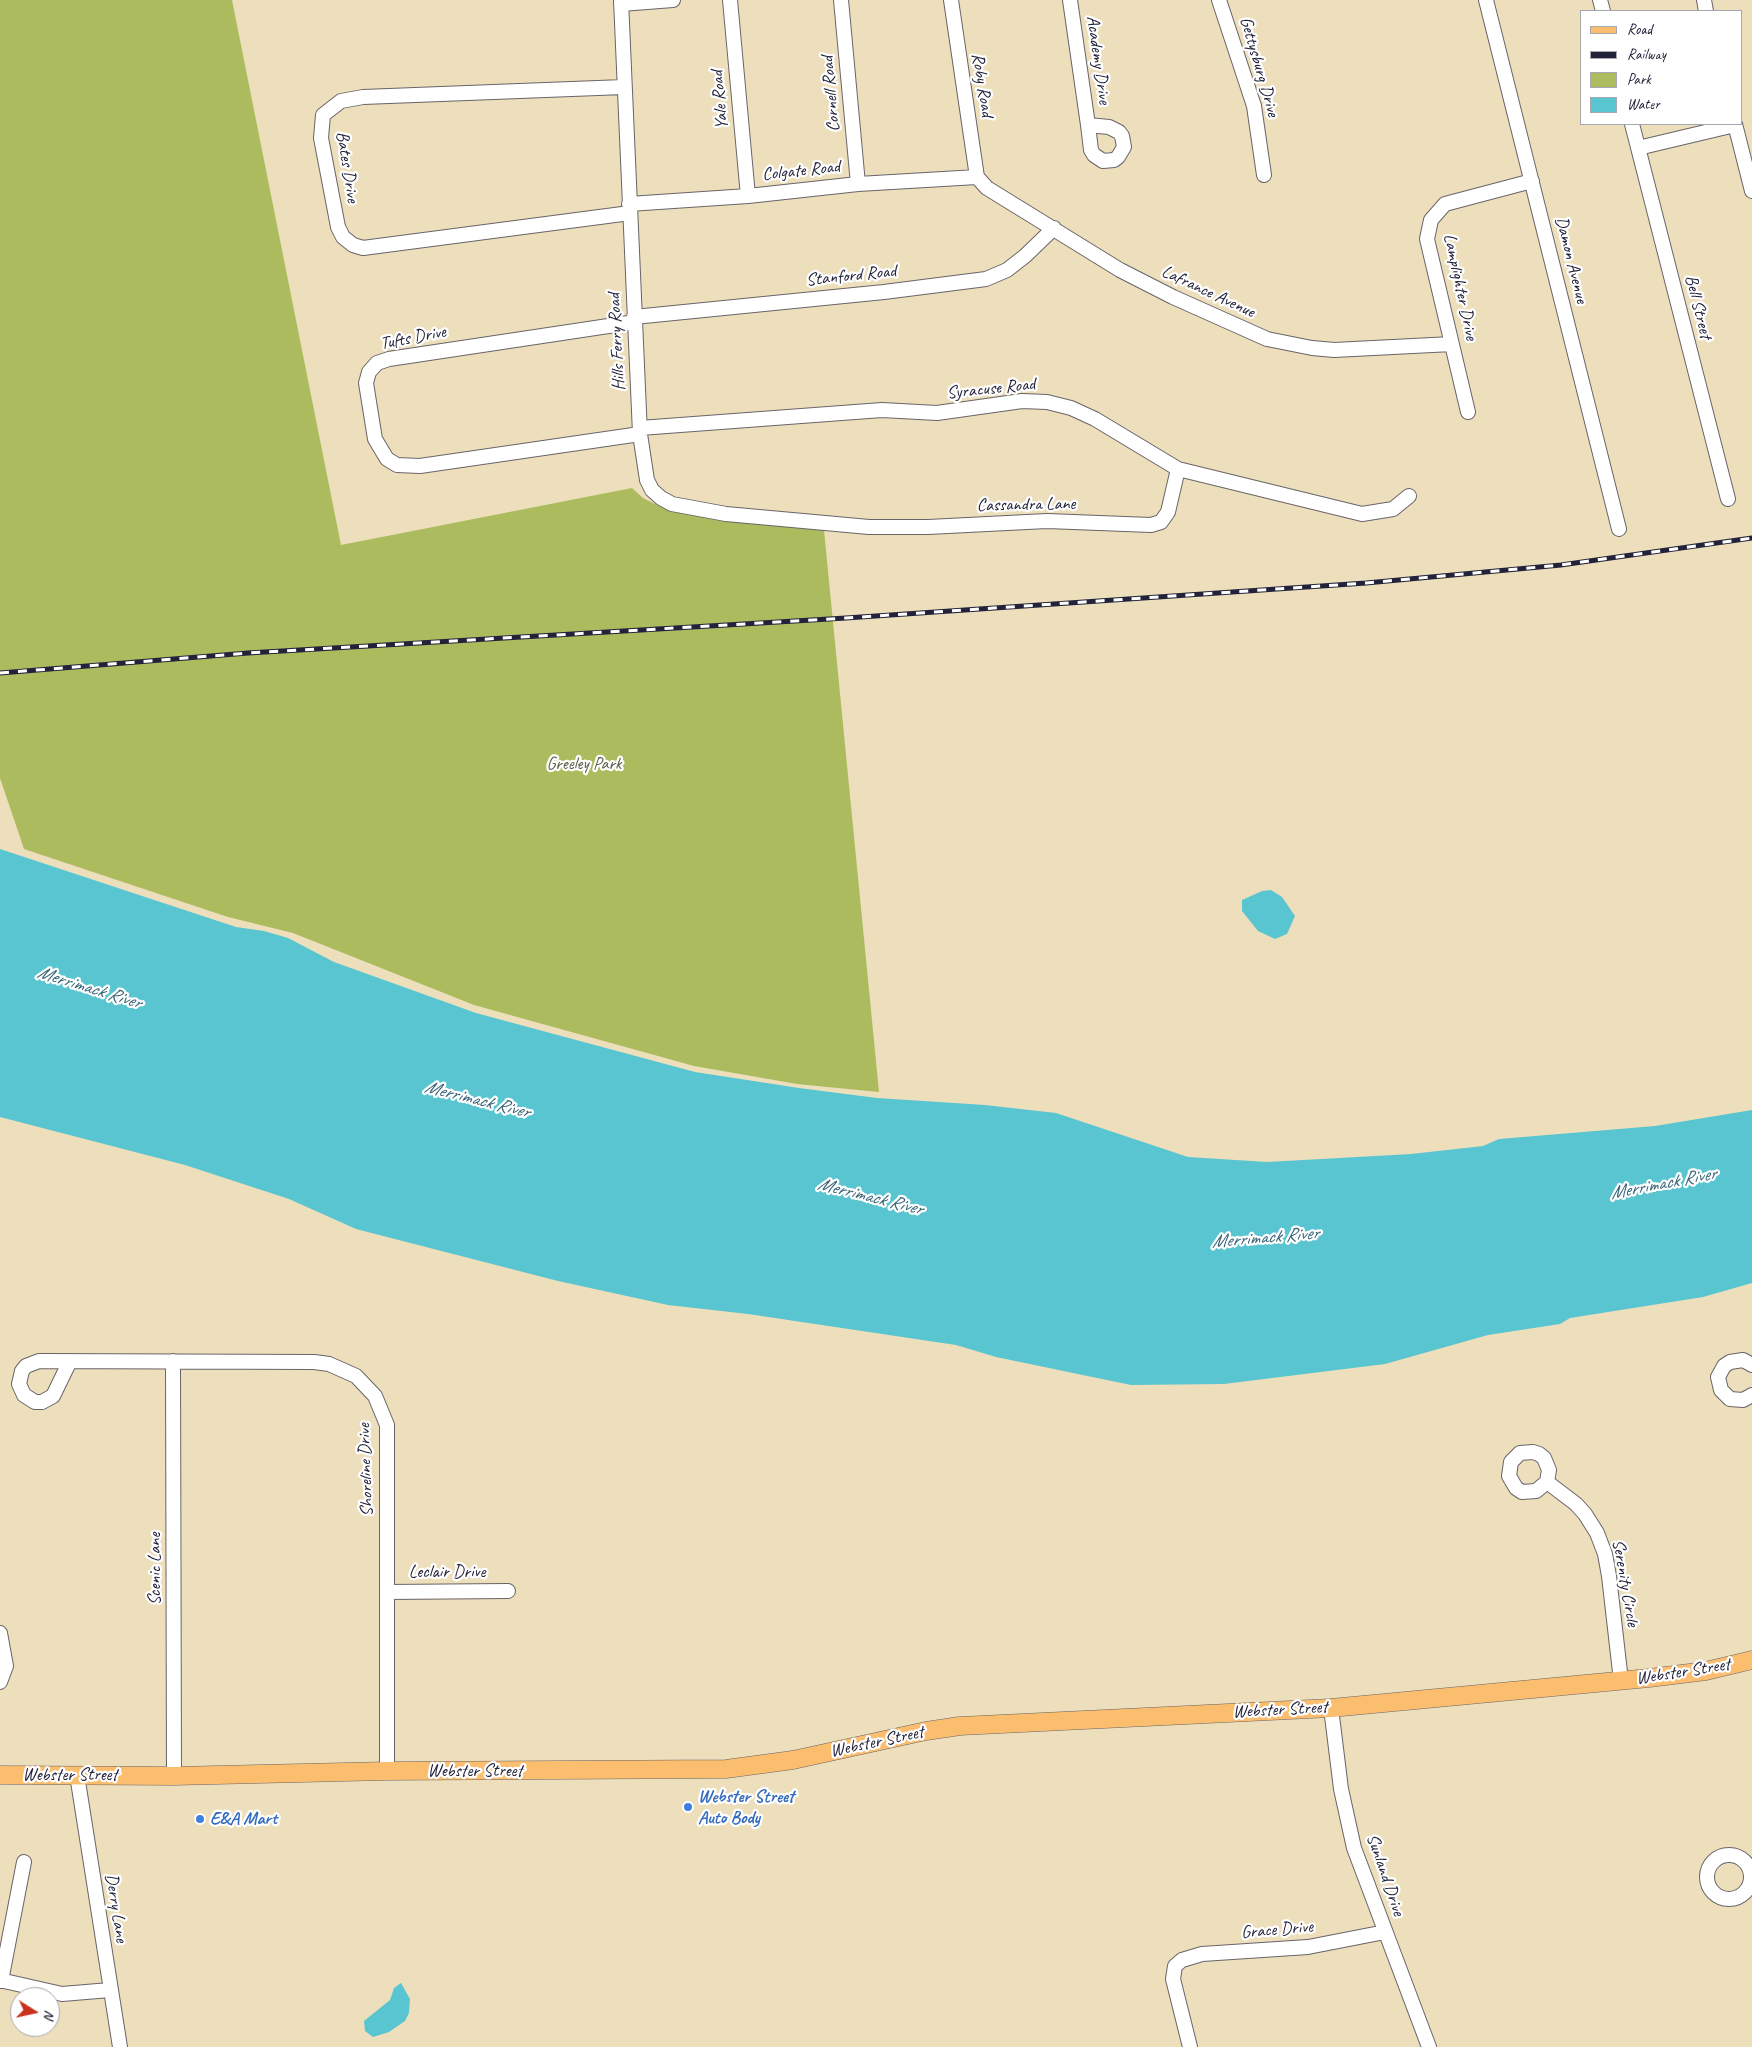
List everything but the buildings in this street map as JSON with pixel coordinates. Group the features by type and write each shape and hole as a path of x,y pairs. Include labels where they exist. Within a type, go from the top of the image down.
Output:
{"main road":[{"name":"Webster Street","path":"0,1775 174,1776 387,1771 726,1769 793,1760 926,1731 960,1726 1331,1708 1621,1681 1706,1671 1752,1660"}],"street":[{"path":"621,2 673,0"},
{"name":"Yale Road","path":"730,0 748,196"},
{"name":"Cornell Road","path":"841,0 858,184"},
{"name":"Roby Road","path":"951,0 977,177"},
{"name":"Academy Drive","path":"1070,0 1088,125"},
{"name":"Gettysburg Drive","path":"1219,0 1254,106 1264,175"},
{"name":"Damon Avenue","path":"1486,0 1619,529"},
{"name":"Hills Ferry Road","path":"621,2 640,431 647,480 652,490 672,504 693,510 763,519 836,525"},
{"name":"Bates Drive","path":"624,87 363,97 341,101 323,115 321,138 338,227 343,237 353,245 363,248 630,209"},
{"name":"Bell Street","path":"1632,125 1728,499"},
{"path":"1638,148 1731,125"},
{"path":"1735,125 1752,191"},
{"name":"Colgate Road","path":"630,209 858,184 977,177"},
{"name":"Lafrance Avenue","path":"977,177 987,188 1129,275 1181,301 1267,338 1312,348 1334,350 1452,344"},
{"name":"Lamplighter Drive","path":"1468,412 1427,239 1431,220 1445,204 1532,181"},
{"name":"Stanford Road","path":"634,319 986,280 1007,270 1026,256 1054,228"},
{"name":"Tufts Drive","path":"634,319 389,359 377,363 369,372 366,389 375,439 387,459 397,465 420,466 640,431"},
{"name":"Syracuse Road","path":"640,431 882,410 937,414 1022,401 1047,402 1071,408 1095,419 1178,469 1362,514 1394,509 1410,496"},
{"name":"Cassandra Lane","path":"836,525 928,527 1047,521 1151,526 1161,522 1168,512 1178,469"},
{"path":"1751,1397 1736,1400 1730,1399 1721,1390 1718,1377 1724,1366 1730,1362 1743,1360 1752,1365"},
{"name":"Shoreline Drive","path":"70,1361 314,1362 330,1364 344,1369 356,1376 367,1386 382,1411 386,1425 387,1771"},
{"name":"Scenic Lane","path":"173,1361 174,1776"},
{"name":"Serenity Circle","path":"1547,1482 1585,1514 1601,1543 1609,1576 1621,1681"},
{"name":"Leclair Drive","path":"387,1592 508,1591"},
{"path":"0,1633 6,1666 0,1682"},
{"name":"Sunland Drive","path":"1331,1708 1347,1822 1385,1932 1429,2047"},
{"name":"Derry Lane","path":"77,1775 120,2047"},
{"path":"24,1862 0,1981 62,1994 110,1990"},
{"name":"Grace Drive","path":"1190,2047 1174,1988 1175,1966 1182,1960 1194,1955 1288,1949 1342,1942 1385,1932"}],"green space":[{"name":"Greeley Park","path":"0,0 232,0 341,545 632,488 643,498 659,506 723,521 824,530 879,1092 797,1084 694,1066 474,1005 293,933 228,917 24,849 0,778"}],"water":[{"name":"Merrimack River","path":"0,849 236,927 264,931 288,938 334,962 476,1013 695,1072 877,1098 985,1105 1056,1113 1188,1157 1267,1162 1411,1154 1483,1146 1499,1139 1655,1126 1752,1110 1752,1283 1703,1297 1570,1318 1560,1324 1488,1335 1385,1364 1224,1384 1131,1385 996,1357 956,1345 748,1314 668,1305 558,1281 356,1229 289,1199 185,1165 0,1117"},
{"path":"1271,890 1282,897 1295,916 1287,934 1275,939 1258,931 1242,911 1242,900 1262,891"},
{"path":"401,1983 410,1999 409,2013 405,2021 389,2032 373,2037 365,2031 364,2021 390,2000 394,1988"}],"railway":[{"path":"0,673 248,653 846,618 1366,583 1561,565 1752,538"}],"place":[{"name":"Webster Street Auto Body","path":"688,1807"},
{"name":"E&A Mart","path":"200,1819"}]}
